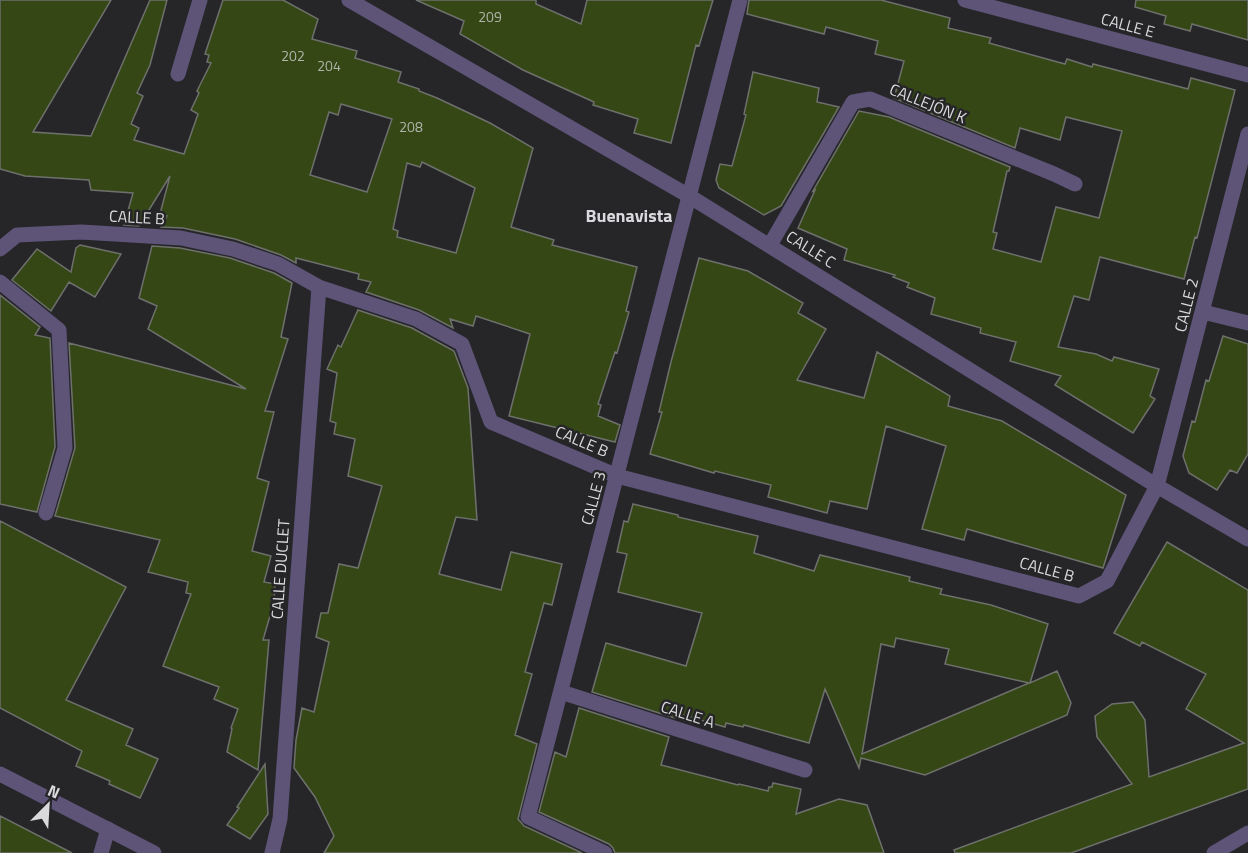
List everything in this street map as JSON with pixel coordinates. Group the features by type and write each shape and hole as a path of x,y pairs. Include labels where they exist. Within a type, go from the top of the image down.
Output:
{"street":[{"path":"178,74 200,0"},
{"name":"CALLE C","path":"349,0 689,196 1157,486 1248,539"},
{"name":"CALLE 3","path":"605,853 528,817 740,0"},
{"name":"CALLE E","path":"964,0 1248,75"},
{"name":"CALLEJÓN K","path":"770,245 853,102 870,99 1075,184"},
{"name":"CALLE 2","path":"1157,486 1248,134"},
{"name":"CALLE B","path":"0,249 17,236 81,232 181,238 233,249 278,264 320,287 416,319 462,344 491,422 617,476 1079,596 1107,581 1157,486"},
{"path":"0,282 59,330 65,448 46,513"},
{"name":"CALLE DUCLET","path":"272,853 280,819 320,287"},
{"path":"1203,312 1248,323"},
{"name":"CALLE A","path":"561,692 805,770"},
{"path":"0,774 154,853"},
{"path":"102,853 108,829"},
{"path":"1214,853 1248,833"}],"building":[{"path":"0,0 111,0 33,132 91,136 150,0 167,0 150,65 137,93 143,96 131,124 139,128 134,140 184,154 198,114 191,110 199,93 197,91 211,63 207,62 209,55 205,54 223,0 283,0 318,19 312,39 357,51 355,58 401,72 398,82 419,89 419,91 490,123 533,148 511,227 554,240 552,245 637,267 626,311 629,312 598,404 601,405 598,416 620,425 615,442 509,416 530,334 476,316 473,326 450,319 453,328 419,310 366,292 371,282 358,279 359,274 296,258 296,263 281,255 235,239 183,228 161,227 167,216 160,214 170,176 139,226 124,225 133,193 91,190 89,180 25,176 0,169","holes":["341,104 392,119 367,192 310,175 329,112 338,115","422,162 475,188 456,253 397,237 398,231 393,229 407,163 420,167"]},
{"path":"416,0 536,0 536,4 581,24 587,0 713,0 699,46 696,45 671,143 634,133 638,119 593,105 594,102 523,70 460,34 464,21"},
{"path":"749,0 881,0 950,18 948,28 991,38 989,43 1065,64 1067,59 1092,67 1093,64 1188,89 1191,78 1235,90 1197,238 1195,237 1184,279 1100,257 1089,300 1074,296 1058,347 1096,354 1112,361 1114,357 1159,369 1150,396 1155,399 1133,433 1055,385 1061,376 1010,361 1016,342 980,333 981,328 931,314 935,298 907,287 909,283 893,277 895,275 844,260 847,249 798,228 815,190 813,191 859,111 889,117 1010,167 1007,171 993,232 997,233 993,249 1041,262 1056,207 1099,218 1122,131 1066,117 1060,140 1020,128 1015,148 894,98 904,61 875,54 878,41 826,27 824,34 747,14"},
{"path":"1136,0 1248,0 1248,40 1192,24 1190,31 1164,24 1166,16 1135,7"},
{"path":"753,72 819,88 817,102 839,107 781,206 764,215 719,188 716,180 720,164 732,166 746,115 744,114"},
{"path":"80,245 121,254 95,297 69,282 51,311 12,280 37,249 71,272 76,248"},
{"path":"152,246 180,248 230,258 274,273 292,283 281,337 288,339 265,411 274,412 257,478 269,482 252,551 271,556 264,582 275,584 274,602 263,640 269,640 258,770 227,752 231,728 238,709 214,699 219,687 163,666 191,594 186,593 188,582 148,572 160,540 55,516 75,448 69,343 246,389 148,329 157,306 139,298"},
{"path":"699,258 748,271 803,303 798,313 826,329 797,380 864,398 877,352 950,396 948,406 1002,421 1126,495 1103,568 967,529 964,540 922,529 946,446 886,426 867,509 830,501 827,513 768,497 771,485 715,471 714,473 650,454 662,412 659,412 671,362"},
{"path":"0,295 40,327 35,335 50,338 55,447 37,512 0,504"},
{"path":"358,310 412,328 454,351 468,388 477,520 456,517 439,574 501,590 511,552 562,564 552,605 544,603 525,672 532,674 515,735 537,744 518,819 524,826 582,853 324,853 334,836 315,797 294,768 302,708 314,712 329,642 316,637 321,613 328,613 339,564 358,568 382,486 348,476 355,439 334,434 336,423 330,421 337,373 327,369 338,345 341,347"},
{"path":"1223,336 1248,344 1248,454 1237,473 1230,470 1217,490 1189,473 1183,456 1192,421 1195,422 1206,380 1209,381"},
{"path":"633,504 758,536 754,553 814,571 820,555 910,577 909,581 942,589 940,594 991,605 1048,624 1030,683 1057,671 1071,703 1067,715 925,775 861,758 859,768 825,689 809,743 744,725 743,727 726,723 725,727 676,713 675,718 592,692 606,643 686,666 702,613 618,592 627,554 617,552 624,521 628,522","holes":["896,638 949,649 945,664 1029,683 862,754 881,644 894,647"]},
{"path":"0,521 126,587 66,700 133,729 126,745 158,759 140,798 76,766 82,751 0,708"},
{"path":"1167,542 1248,590 1248,789 1071,853 955,853 954,850 1132,784 1097,737 1095,716 1112,704 1133,702 1145,720 1149,777 1244,743 1186,709 1206,674 1142,642 1140,646 1114,633"},
{"path":"579,708 669,737 661,765 768,791 773,783 801,789 796,814 839,799 867,805 884,853 615,853 609,844 539,812 555,752 566,757"},
{"path":"265,764 268,814 250,839 227,825"},
{"path":"0,816 72,853 0,853"}],"district":[{"name":"Buenavista","path":"629,216"}]}
